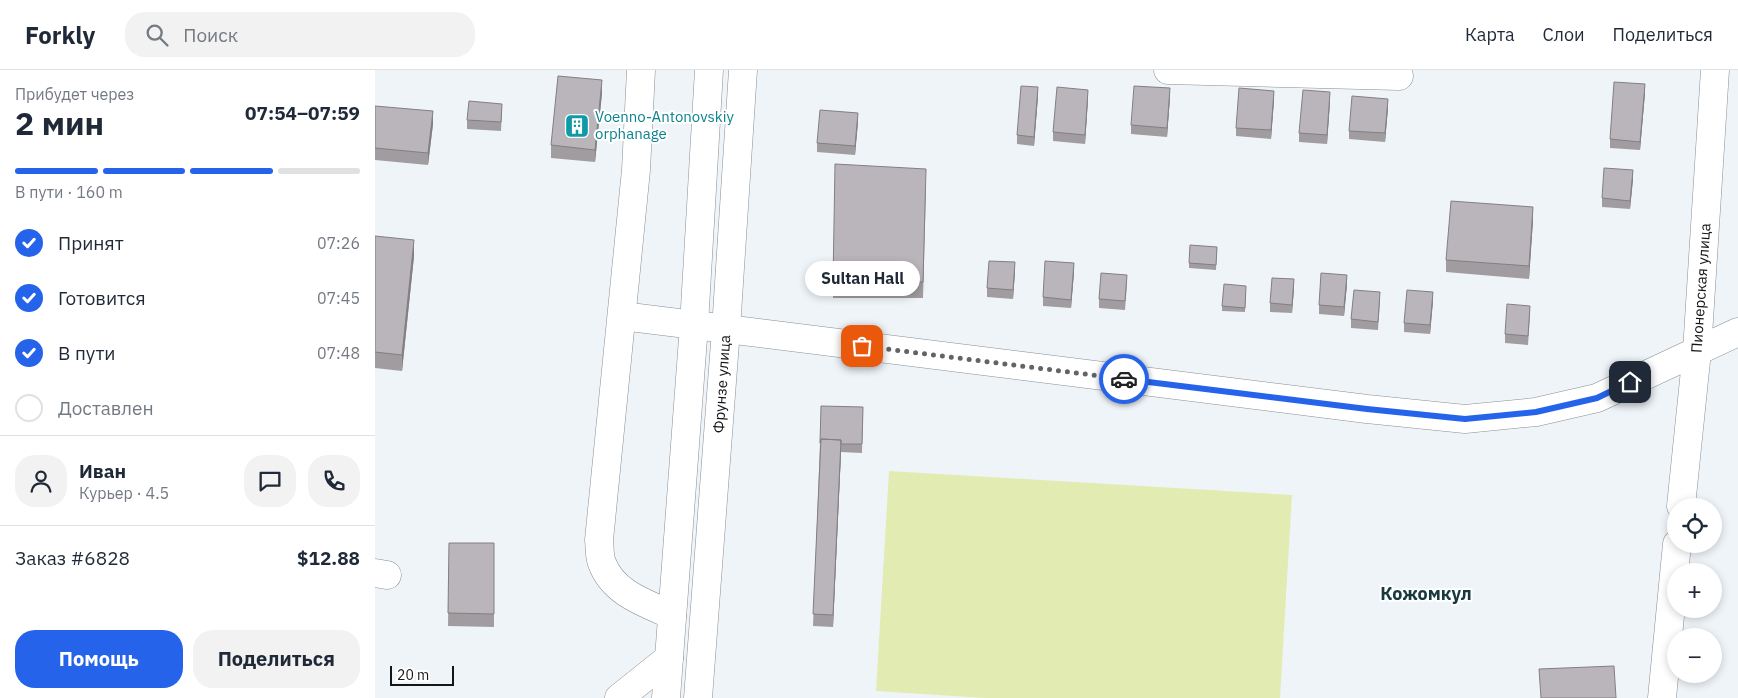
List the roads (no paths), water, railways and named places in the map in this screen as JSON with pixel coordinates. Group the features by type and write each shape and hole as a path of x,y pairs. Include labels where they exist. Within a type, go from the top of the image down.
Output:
{"street":[{"path":"641,70 636,170 623,316 599,540 601,562 611,580 621,589 672,615"},
{"path":"665,698 694,325 709,70"},
{"name":"Фрунзе улица","path":"698,698 727,329 743,70"},
{"path":"1168,70 1399,76"},
{"name":"Пионерская улица","path":"1682,498 1697,351 1715,70"},
{"path":"623,316 1367,409 1465,419 1536,412 1597,398 1738,332"},
{"path":"1662,698 1676,553"},
{"path":"619,698 669,658"}],"place":[{"name":"Voenno-Antonovskiy orphanage","path":"577,126"},
{"name":"Sultan Hall","path":"862,346"}],"district":[{"name":"Кожомкул","path":"1426,594"}]}
